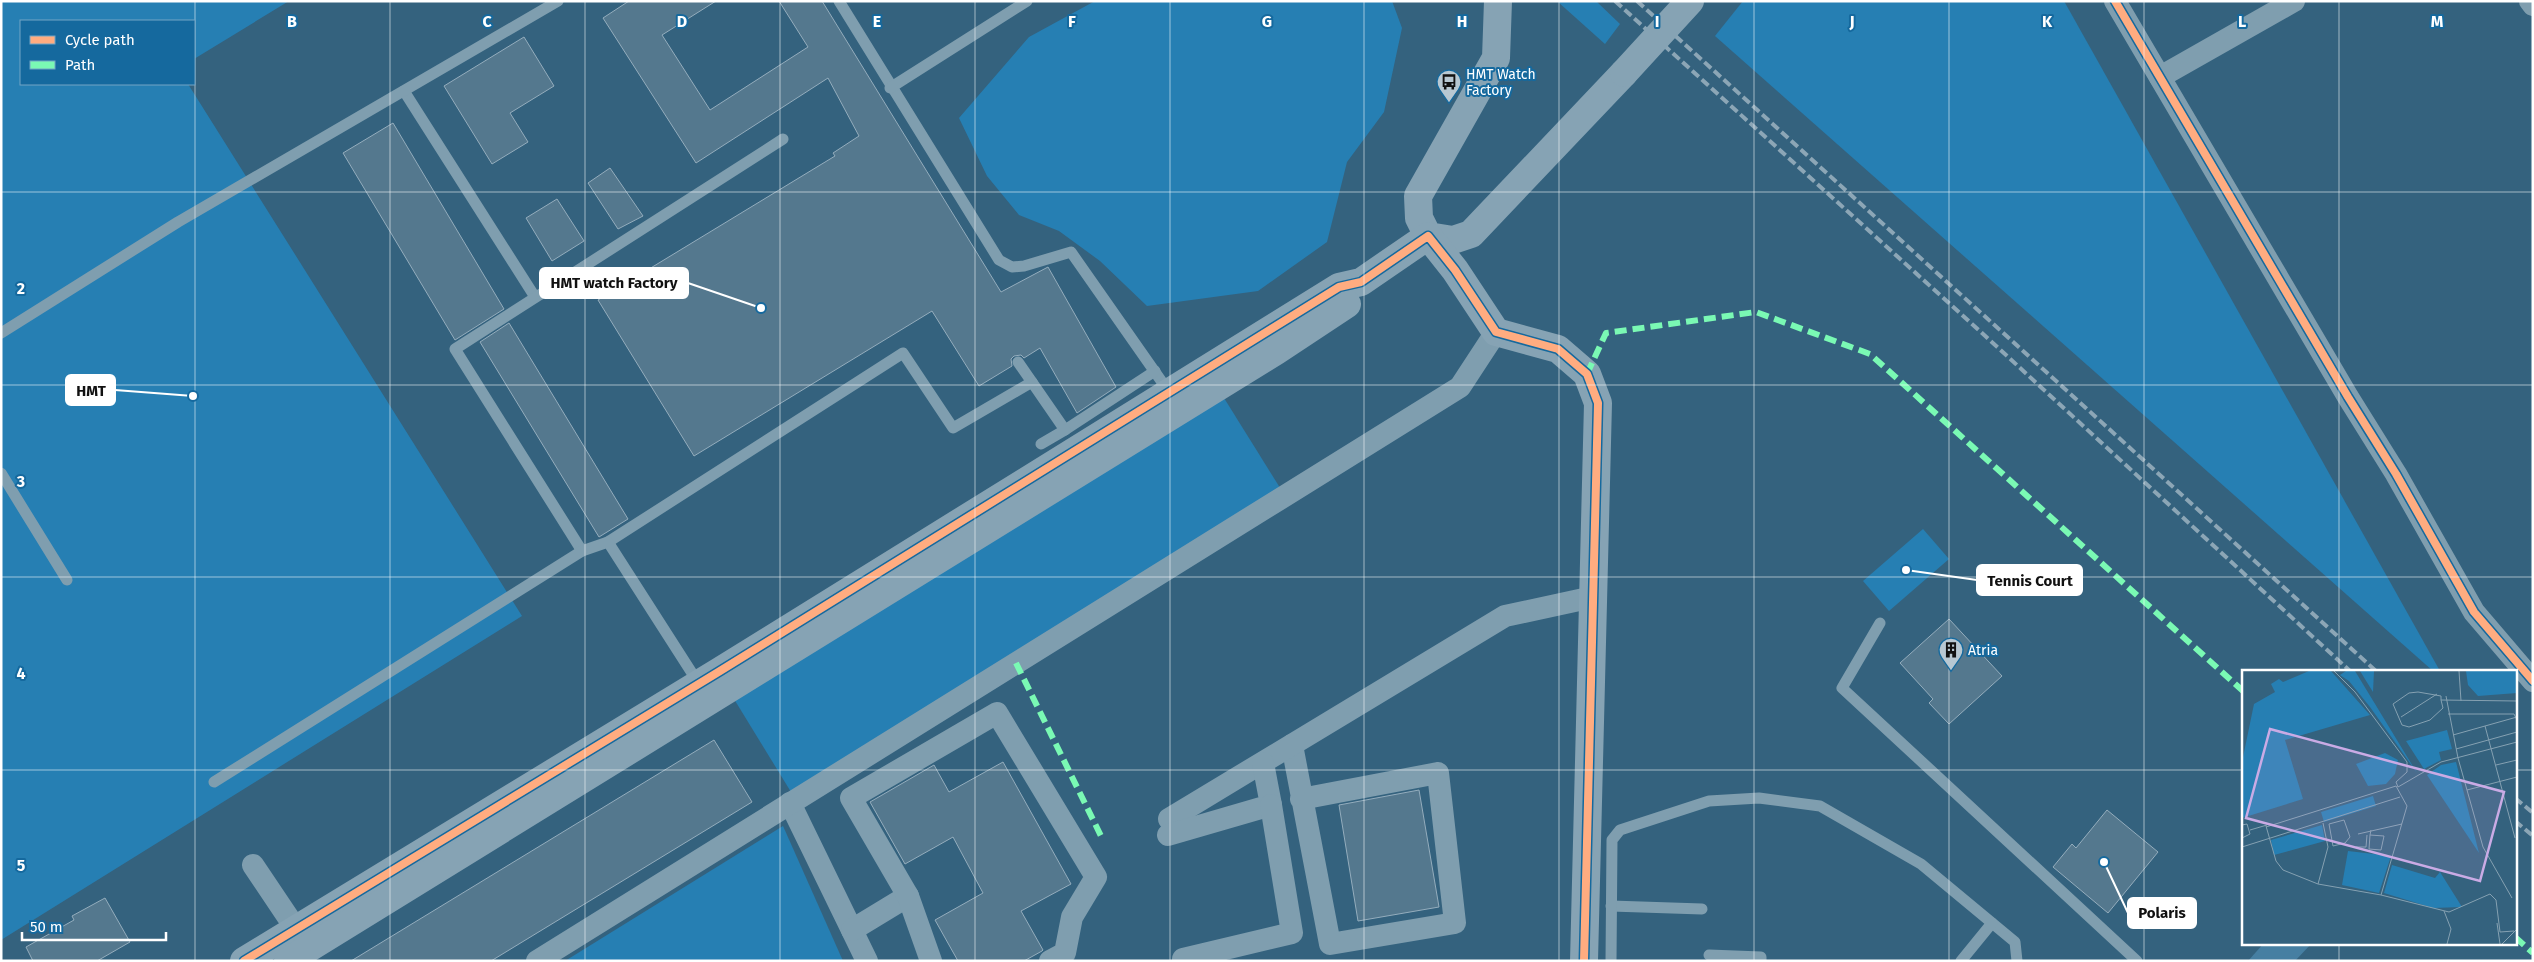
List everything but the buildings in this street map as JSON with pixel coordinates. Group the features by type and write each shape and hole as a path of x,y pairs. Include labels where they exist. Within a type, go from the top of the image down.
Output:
{"street":[{"path":"1498,1 1496,58 1418,196 1419,218 1428,236 1455,270 1496,332 1558,349 1587,374 1598,403 1584,961"},
{"path":"288,961 699,684 1162,382 1339,288 1361,282 1428,236 1453,240 1471,234 1690,1"},
{"path":"2115,1 2348,397 2396,474 2474,612 2533,681"},
{"path":"2160,77 2294,1"},
{"path":"2530,1 2533,5"},
{"path":"244,961 296,929 469,838 1276,351 1351,301 1361,282"},
{"path":"537,961 1460,387 1496,332"},
{"path":"1271,805 1169,827 1263,763 1505,616 1593,597"},
{"path":"931,961 908,896 851,798 996,713 1096,877 1072,918 1065,954 1050,961"},
{"path":"1292,745 1301,799 1330,944 1455,923 1438,773 1301,799"},
{"path":"1183,959 1292,933 1263,763"},
{"path":"790,803 867,961"},
{"path":"254,864 296,929"},
{"path":"852,930 908,896"}],"lane":[{"path":"1,333 178,222 558,1"},
{"path":"839,1 890,88 999,260 1012,267 1024,266 1071,252 1162,382 1065,430 1041,444"},
{"path":"890,88 1028,1"},
{"path":"404,90 535,297"},
{"path":"582,551 455,349 782,139"},
{"path":"214,782 582,551 608,542 903,353 953,428 1032,382"},
{"path":"1018,362 1065,430"},
{"path":"1,473 67,580"},
{"path":"608,542 699,684"},
{"path":"1880,623 1842,688 2137,961"},
{"path":"1611,961 1612,840 1620,830 1710,801 1759,798 1820,806 1921,864 2015,942 2017,961"},
{"path":"1611,906 1702,909"},
{"path":"1961,961 1992,924"},
{"path":"1710,955 1761,958 1761,961"}],"shaded area":[{"path":"1,1 289,1 195,58 195,20 20,20 20,85 189,85 522,616 1,940"},
{"path":"1095,1 1392,1 1402,28 1384,112 1347,162 1327,242 1258,291 1147,306 1100,261 1059,231 1019,215 987,176 959,118 1029,37"},
{"path":"1557,1 1596,1 1620,24 1605,44"},
{"path":"1743,1 2064,1 2439,670 2432,670 1715,36"},
{"path":"1224,398 1282,491 791,792 734,699"},
{"path":"1923,529 1949,559 1889,611 1863,581"},
{"path":"783,826 843,961 565,961"},
{"path":"2263,944 2311,944 2295,961 2248,961"}],"railway":[{"path":"1615,1 1982,333 2349,670"},
{"path":"1637,1 2375,670"},
{"path":"2516,799 2533,813"},
{"path":"2516,822 2533,836"}],"marked path":[{"path":"1587,374 1606,333 1756,312 1870,354 2242,690"},
{"path":"1016,663 1102,838"},
{"path":"2516,938 2533,953"}],"cycle path":[{"path":"2115,1 2348,397 2396,474 2474,612 2533,681"},
{"path":"244,961 720,671 1339,287 1361,282 1428,236 1455,270 1496,332 1558,349 1587,374 1598,403 1584,961"}],"place":[{"name":"HMT Watch Factory","path":"1449,103"},
{"name":"HMT watch Factory","path":"761,308"},
{"name":"HMT","path":"193,396"},
{"name":"Tennis Court","path":"1906,570"},
{"name":"Atria","path":"1951,671"},
{"name":"Polaris","path":"2104,862"}]}
